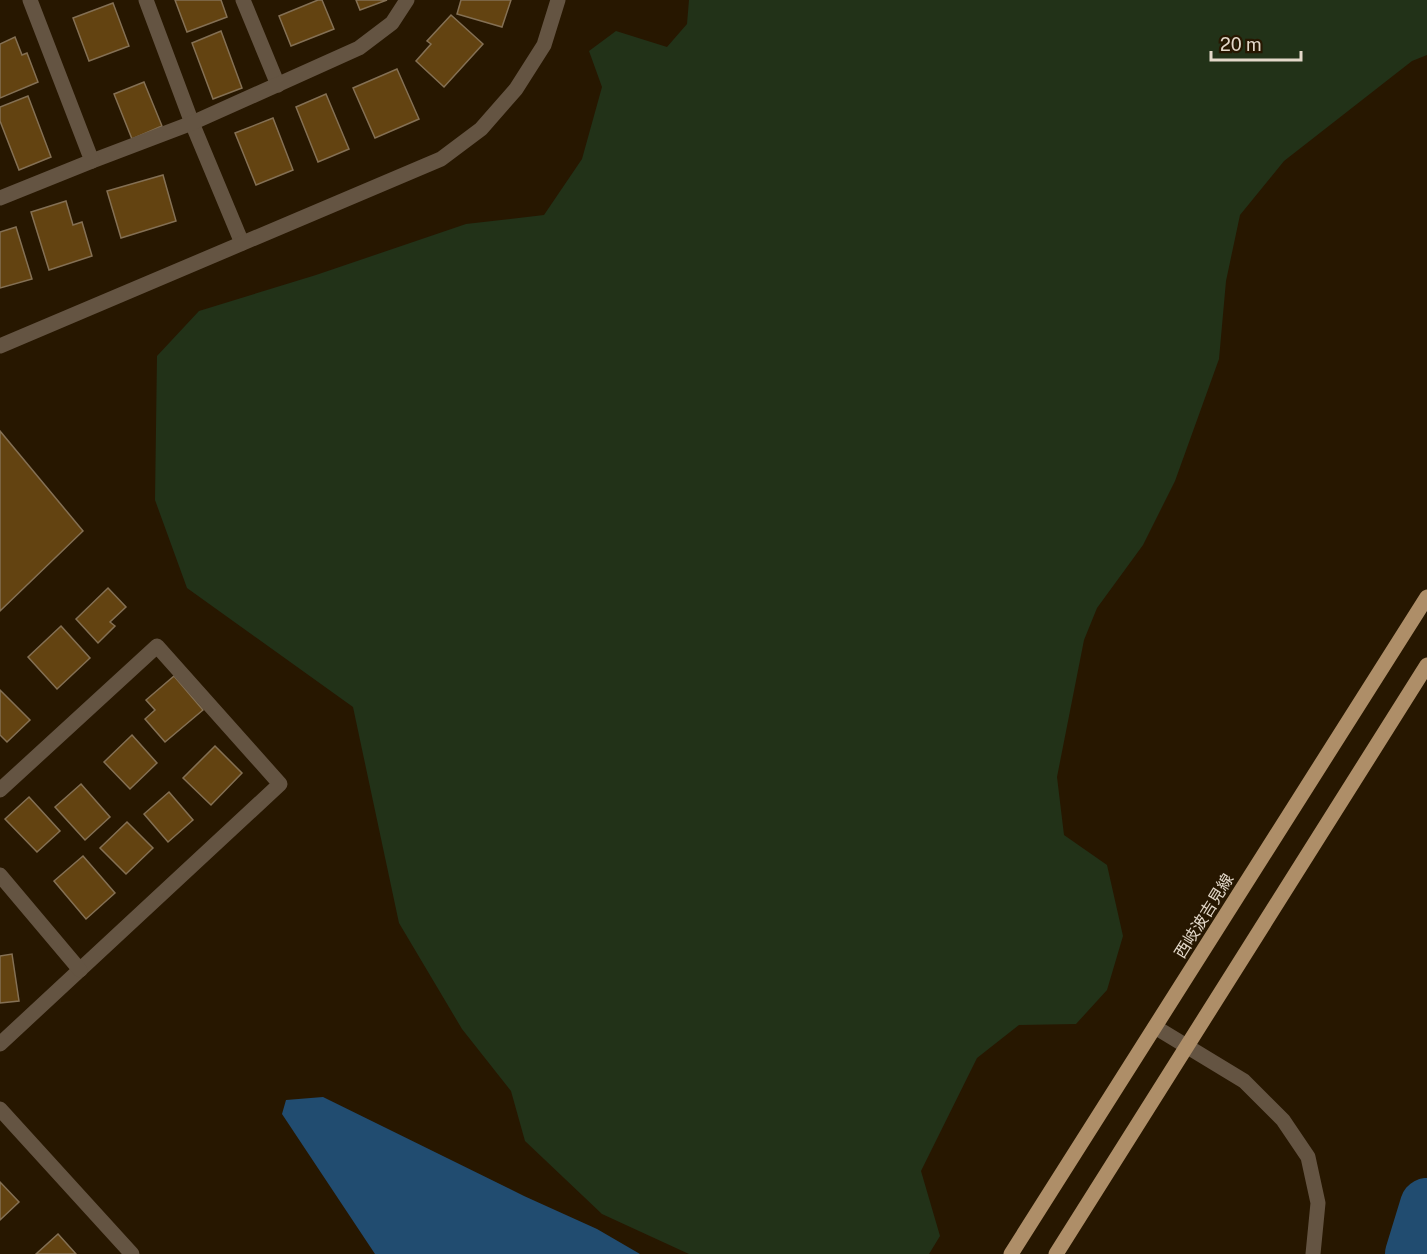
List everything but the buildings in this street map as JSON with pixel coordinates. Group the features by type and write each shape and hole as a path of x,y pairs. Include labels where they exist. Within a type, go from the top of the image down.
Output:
{"main road":[{"name":"西岐波吉見線","path":"1011,1254 1427,597"},
{"path":"1056,1254 1427,665"}],"street":[{"path":"30,0 92,161"},
{"path":"146,0 192,123 242,243"},
{"path":"243,0 278,85"},
{"path":"0,198 192,123 359,48 392,23 407,0"},
{"path":"0,346 441,159 481,129 516,89 544,45 558,0"},
{"path":"0,790 157,646 280,784 0,1044"},
{"path":"0,875 80,970"},
{"path":"1155,1027 1244,1081 1283,1120 1308,1157 1318,1203 1312,1254"},
{"path":"0,1109 132,1254"}],"green space":[{"path":"689,0 1427,0 1427,55 1412,61 1284,161 1240,215 1226,281 1219,359 1175,481 1143,545 1097,608 1084,640 1057,777 1064,835 1107,865 1123,936 1107,990 1076,1024 1019,1025 977,1058 921,1171 940,1236 929,1254 689,1254 602,1214 525,1141 511,1091 462,1029 399,923 353,707 187,588 155,500 157,356 199,311 316,275 466,224 544,215 582,159 602,87 589,51 616,31 667,47 687,24"}],"water":[{"path":"323,1097 524,1196 597,1229 640,1254 375,1254 282,1114 286,1100"}],"waterway":[{"path":"1412,1254 1427,1205"}]}
